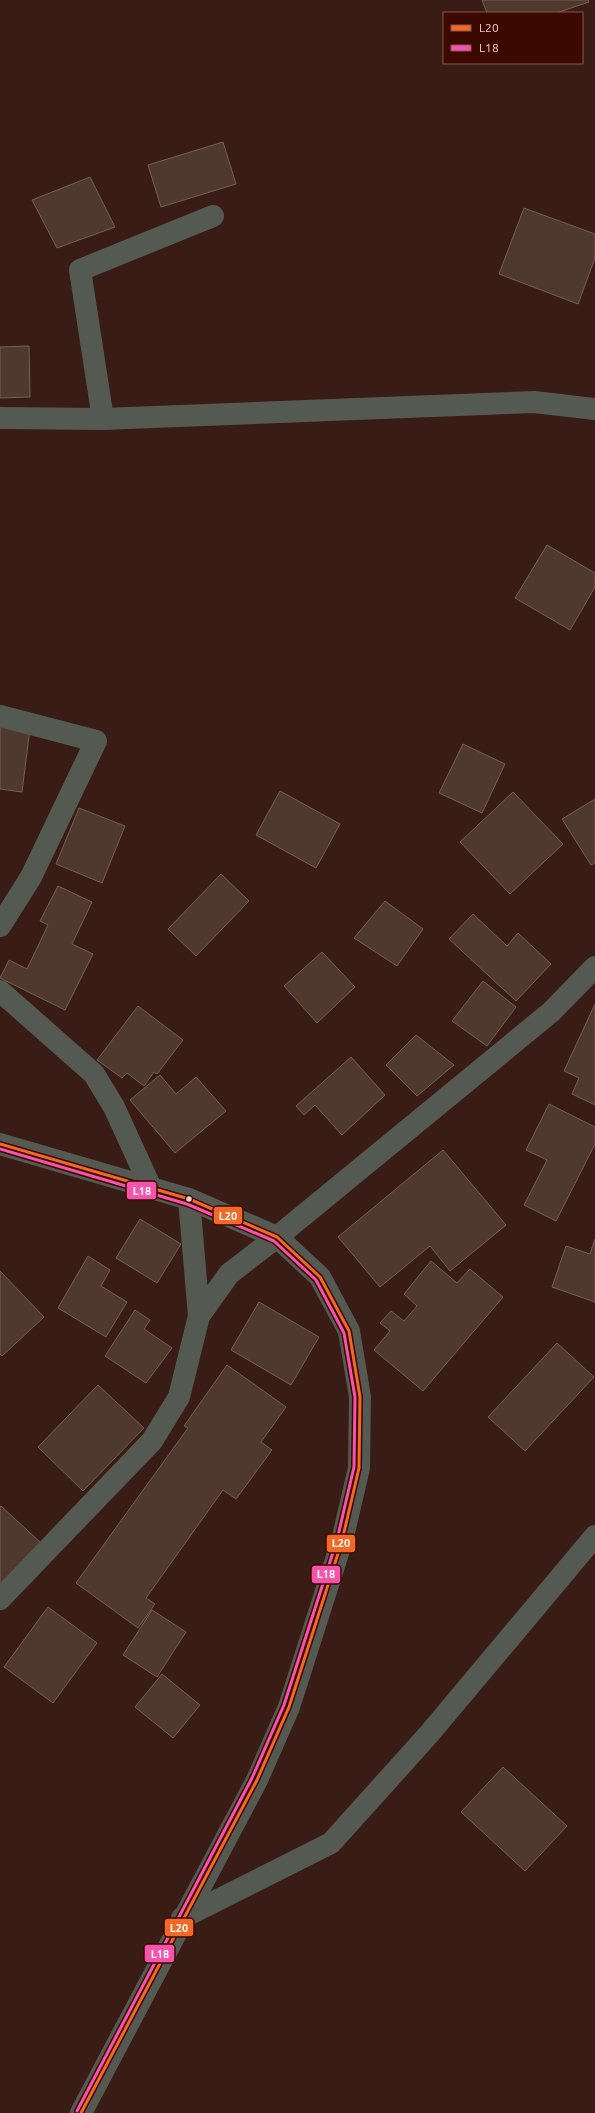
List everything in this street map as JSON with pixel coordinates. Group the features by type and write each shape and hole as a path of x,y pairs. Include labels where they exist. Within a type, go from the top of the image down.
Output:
{"street":[{"path":"103,419 80,270 213,216"},
{"path":"0,418 103,419 534,402 595,409"},
{"path":"0,716 96,741 31,877 0,926"},
{"path":"199,1316 229,1274 277,1238 551,1012 595,967"},
{"path":"0,991 94,1074 114,1107 151,1188"},
{"path":"0,1144 189,1199 277,1238 320,1277 349,1331 360,1396 359,1468 342,1541 289,1707 257,1780 182,1918 81,2113"},
{"path":"0,1599 152,1441 179,1397 199,1316 189,1199"},
{"path":"182,1918 331,1843 429,1734 595,1536"}],"building":[{"path":"482,0 588,0 589,2 559,12 487,12"},
{"path":"223,142 236,184 161,207 148,165"},
{"path":"90,177 115,227 57,248 32,200"},
{"path":"524,208 595,234 595,258 578,304 499,274"},
{"path":"29,346 30,397 0,398 0,347"},
{"path":"547,545 595,573 595,587 570,630 515,598"},
{"path":"0,725 30,728 22,792 0,789"},
{"path":"463,744 505,764 482,813 439,793"},
{"path":"280,791 340,824 316,868 256,835"},
{"path":"513,792 563,844 510,894 460,842"},
{"path":"595,799 595,863 591,865 562,819"},
{"path":"79,808 125,826 102,883 56,864"},
{"path":"221,874 249,901 196,956 168,929"},
{"path":"58,886 92,902 72,944 93,954 65,1010 0,978 9,960 27,969 48,925 40,921"},
{"path":"385,901 423,929 397,966 354,938"},
{"path":"473,914 507,946 518,933 551,964 516,1001 449,939"},
{"path":"322,952 355,987 317,1023 284,986"},
{"path":"483,981 516,1007 487,1046 452,1021"},
{"path":"595,1004 595,1105 572,1094 579,1078 564,1071"},
{"path":"138,1006 183,1040 157,1074 154,1072 144,1086 127,1073 122,1078 97,1060"},
{"path":"416,1035 454,1065 417,1096 386,1065"},
{"path":"351,1057 385,1095 342,1135 315,1105 304,1115 296,1106"},
{"path":"160,1075 176,1094 196,1077 226,1111 175,1153 130,1100"},
{"path":"549,1104 595,1127 595,1144 556,1221 524,1205 547,1160 526,1150"},
{"path":"443,1150 506,1225 450,1271 430,1246 380,1287 338,1237"},
{"path":"140,1219 181,1244 157,1283 116,1258"},
{"path":"595,1239 595,1302 552,1287 566,1246 590,1254"},
{"path":"88,1256 110,1270 101,1286 127,1302 106,1337 58,1308"},
{"path":"431,1261 457,1283 470,1269 503,1297 423,1391 374,1350 390,1331 380,1323 391,1311 404,1321 417,1306 404,1294"},
{"path":"0,1271 44,1317 2,1356 0,1354"},
{"path":"259,1302 319,1337 291,1385 231,1350"},
{"path":"135,1310 150,1320 144,1329 172,1348 146,1383 105,1356"},
{"path":"557,1343 594,1377 525,1451 488,1417"},
{"path":"227,1365 286,1407 261,1442 272,1450 236,1499 223,1490 146,1598 155,1604 138,1628 76,1583 188,1428 184,1426"},
{"path":"98,1385 144,1428 83,1491 38,1447"},
{"path":"1,1506 41,1543 0,1588 0,1507"},
{"path":"48,1607 97,1643 53,1703 4,1667"},
{"path":"152,1610 186,1632 157,1677 123,1655"},
{"path":"162,1674 200,1705 173,1738 135,1707"},
{"path":"503,1767 567,1826 525,1871 461,1812"}],"transit line":[{"name":"L20","path":"0,1144 189,1199 277,1237 320,1277 349,1331 360,1397 359,1468 342,1541 289,1707 257,1780 81,2113"},
{"name":"L18","path":"0,1149 187,1204 274,1241 316,1280 344,1333 355,1397 354,1467 337,1540 284,1705 252,1778 77,2111"}]}
